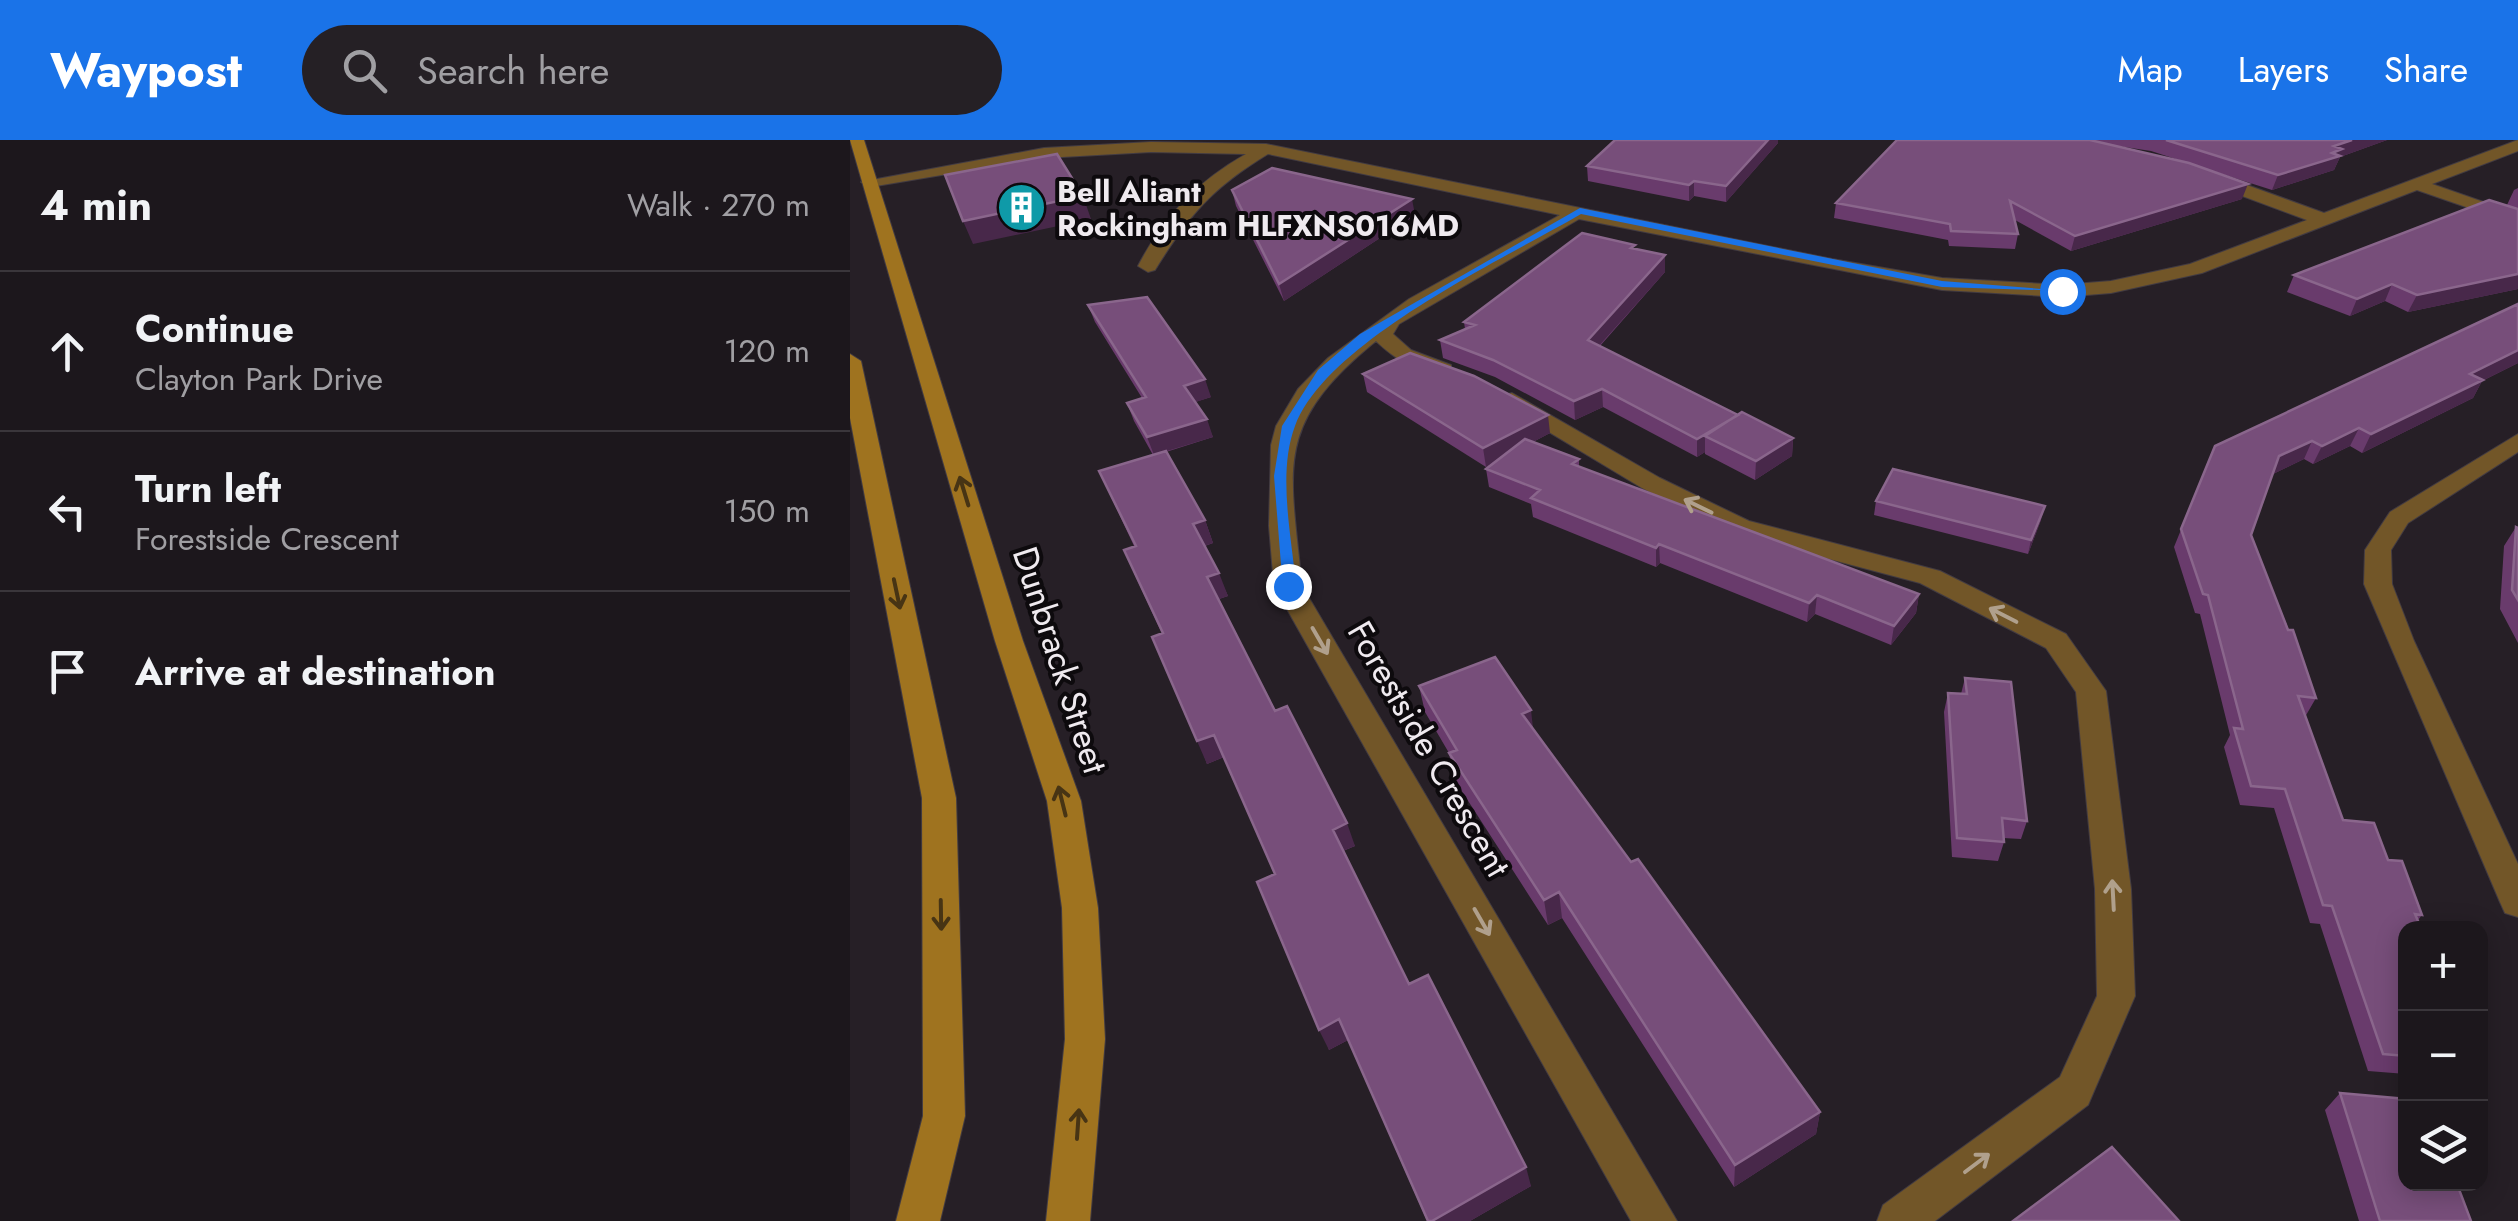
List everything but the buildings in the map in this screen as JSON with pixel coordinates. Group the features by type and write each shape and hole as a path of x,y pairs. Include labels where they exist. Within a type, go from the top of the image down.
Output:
{"main road":[{"name":"Dunbrack Street","path":"856,140 1010,641 1064,802 1080,908 1084,1039 1068,1221"},
{"path":"850,361 939,798 944,1116 918,1221"}],"street":[{"path":"1148,266 1164,229 1189,203 1234,167 1284,140"},
{"path":"2480,140 2512,147"},
{"path":"870,182 1044,153 1151,146 1266,149 1832,265 1942,284 2021,292 2111,287 2195,269 2512,147"},
{"path":"2191,170 2320,218"},
{"path":"2414,182 2518,220"},
{"name":"Forestside Crescent","path":"1580,211 1377,328 1322,373 1288,426 1280,476 1288,586 1655,1221"},
{"path":"1377,328 1403,355 1478,383 1559,424 1651,483 1740,527 1930,577 2056,642 2090,691 2114,889 2116,996 2074,1090 1899,1221"},
{"path":"2518,441 2400,518 2378,550 2378,584 2400,641 2518,902"}],"place":[{"name":"Bell Aliant Rockingham HLFXNS016MD","path":"1022,208"}],"route":[{"path":"1288,586 1280,476 1288,426 1322,373 1364,336 1580,211 1832,265 1942,284 2021,292 2062,291"}]}
